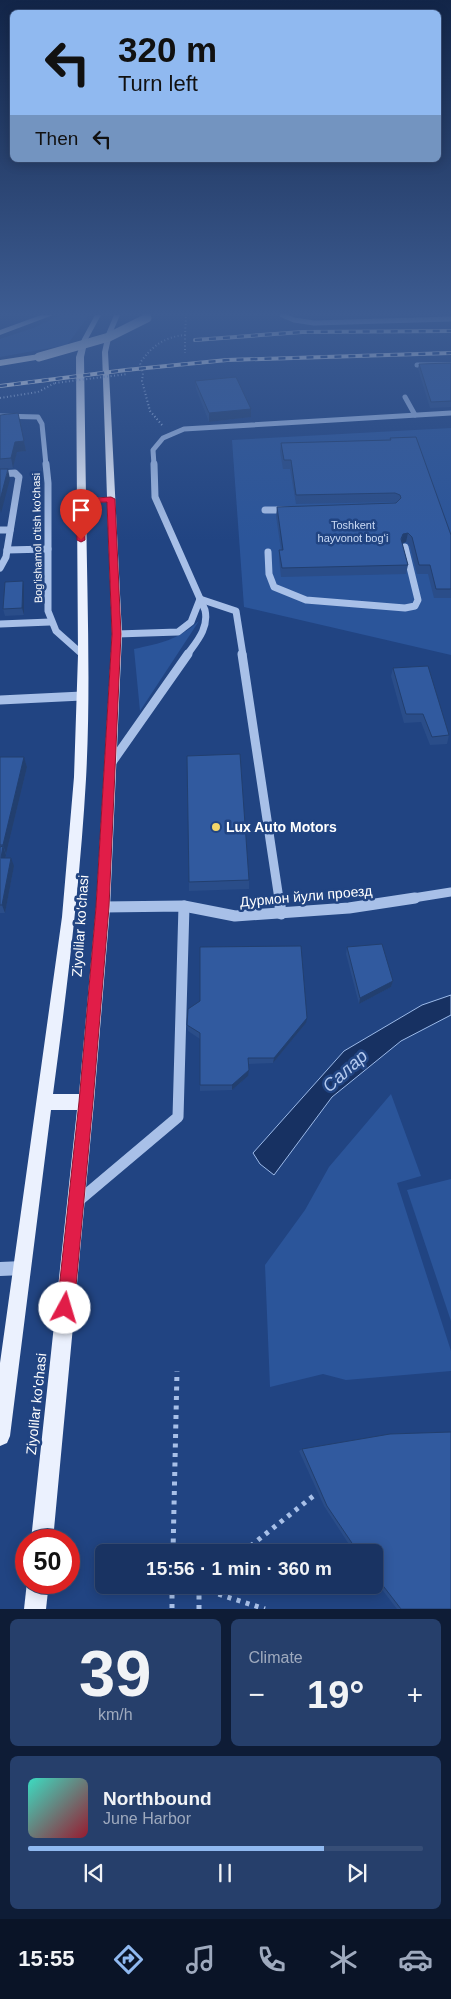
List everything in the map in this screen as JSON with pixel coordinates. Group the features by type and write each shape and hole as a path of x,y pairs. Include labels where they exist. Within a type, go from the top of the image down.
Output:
{"main road":[{"name":"Ziyolilar ko'chasi","path":"0,1436 46,1102 69,917 80,777 82,655 80,390"},
{"name":"Ziyolilar ko'chasi","path":"43,1529 86,1102 103,907 117,634 107,390"},
{"path":"80,501 111,499"},
{"path":"46,1102 86,1102"},
{"path":"35,1609 37,1594"}],"street":[{"path":"405,397 415,415"},
{"path":"110,766 203,632 207,620 200,598 155,497 153,450 162,438 184,429 230,424 451,413"},
{"name":"Bog'ishamol o'tish ko'chasi","path":"0,416 38,417 42,424 48,484 48,611 50,622 59,636 82,655"},
{"path":"0,474 15,473 20,477 10,530 0,568"},
{"path":"265,510 294,510"},
{"path":"0,530 10,530"},
{"path":"268,552 269,574 274,587 288,594 306,600 405,608 415,606 418,600 405,547"},
{"path":"4,554 48,549"},
{"path":"117,634 178,632 191,622 200,598"},
{"path":"200,598 236,611 281,914"},
{"path":"0,624 50,622"},
{"path":"0,700 82,696"},
{"name":"Дурмон йули проезд","path":"103,907 184,906 235,916 350,908 451,892"},
{"path":"76,1203 178,1117 184,906"},
{"path":"0,1269 23,1268"}],"path":[{"path":"0,398 42,390"},
{"path":"145,390 150,411 162,425 162,438"},
{"path":"173,1544 177,1371"},
{"path":"253,1544 317,1493"},
{"path":"172,1594 172,1609"},
{"path":"199,1609 200,1594"},
{"path":"224,1594 266,1609"}],"green space":[{"name":"Toshkent hayvonot bogʻi","path":"451,428 451,655 244,607 232,440"},
{"path":"199,621 140,711 134,649 176,637"},
{"path":"391,1094 421,1176 397,1183 451,1351 451,1371 346,1380 323,1374 270,1387 265,1265 305,1210 329,1167"},
{"path":"451,1179 451,1321 407,1190"}],"water":[{"name":"Салар","path":"451,995 451,1015 401,1041 332,1097 274,1175 260,1164 253,1153 344,1051 422,1005"}],"building":[{"path":"199,390 242,390 251,409 209,413"},
{"path":"427,390 451,390 451,401 431,402"},
{"path":"18,413 24,441 15,442 11,458 0,459 0,415"},
{"path":"416,437 451,535 451,589 436,589 430,565 419,565 412,537 408,533 403,534 401,539 408,565 282,568 279,550 283,550 277,507 396,503 401,498 400,495 395,493 296,495 291,460 284,460 281,443 391,440 390,438"},
{"path":"0,469 8,469 0,500"},
{"path":"23,581 22,608 3,609 5,582"},
{"path":"428,666 449,735 432,737 423,714 406,714 393,668"},
{"name":"Lux Auto Motors","path":"240,754 249,880 189,882 187,756"},
{"path":"0,757 24,757 3,845 0,845"},
{"path":"3,846 1,858 11,858 2,905 0,905 0,847"},
{"path":"382,944 393,981 360,998 347,947"},
{"path":"301,946 307,1018 274,1058 248,1058 249,1070 232,1085 200,1085 200,1033 187,1025 188,1009 200,1001 200,947"},
{"path":"451,1432 451,1609 401,1609 383,1586 383,1544 353,1544 327,1506 302,1449 390,1434"}],"place":[{"name":"Lux Auto Motors","path":"216,827"}],"route":[{"path":"65,1308 103,907 117,634 111,499 80,501 81,540"}]}
